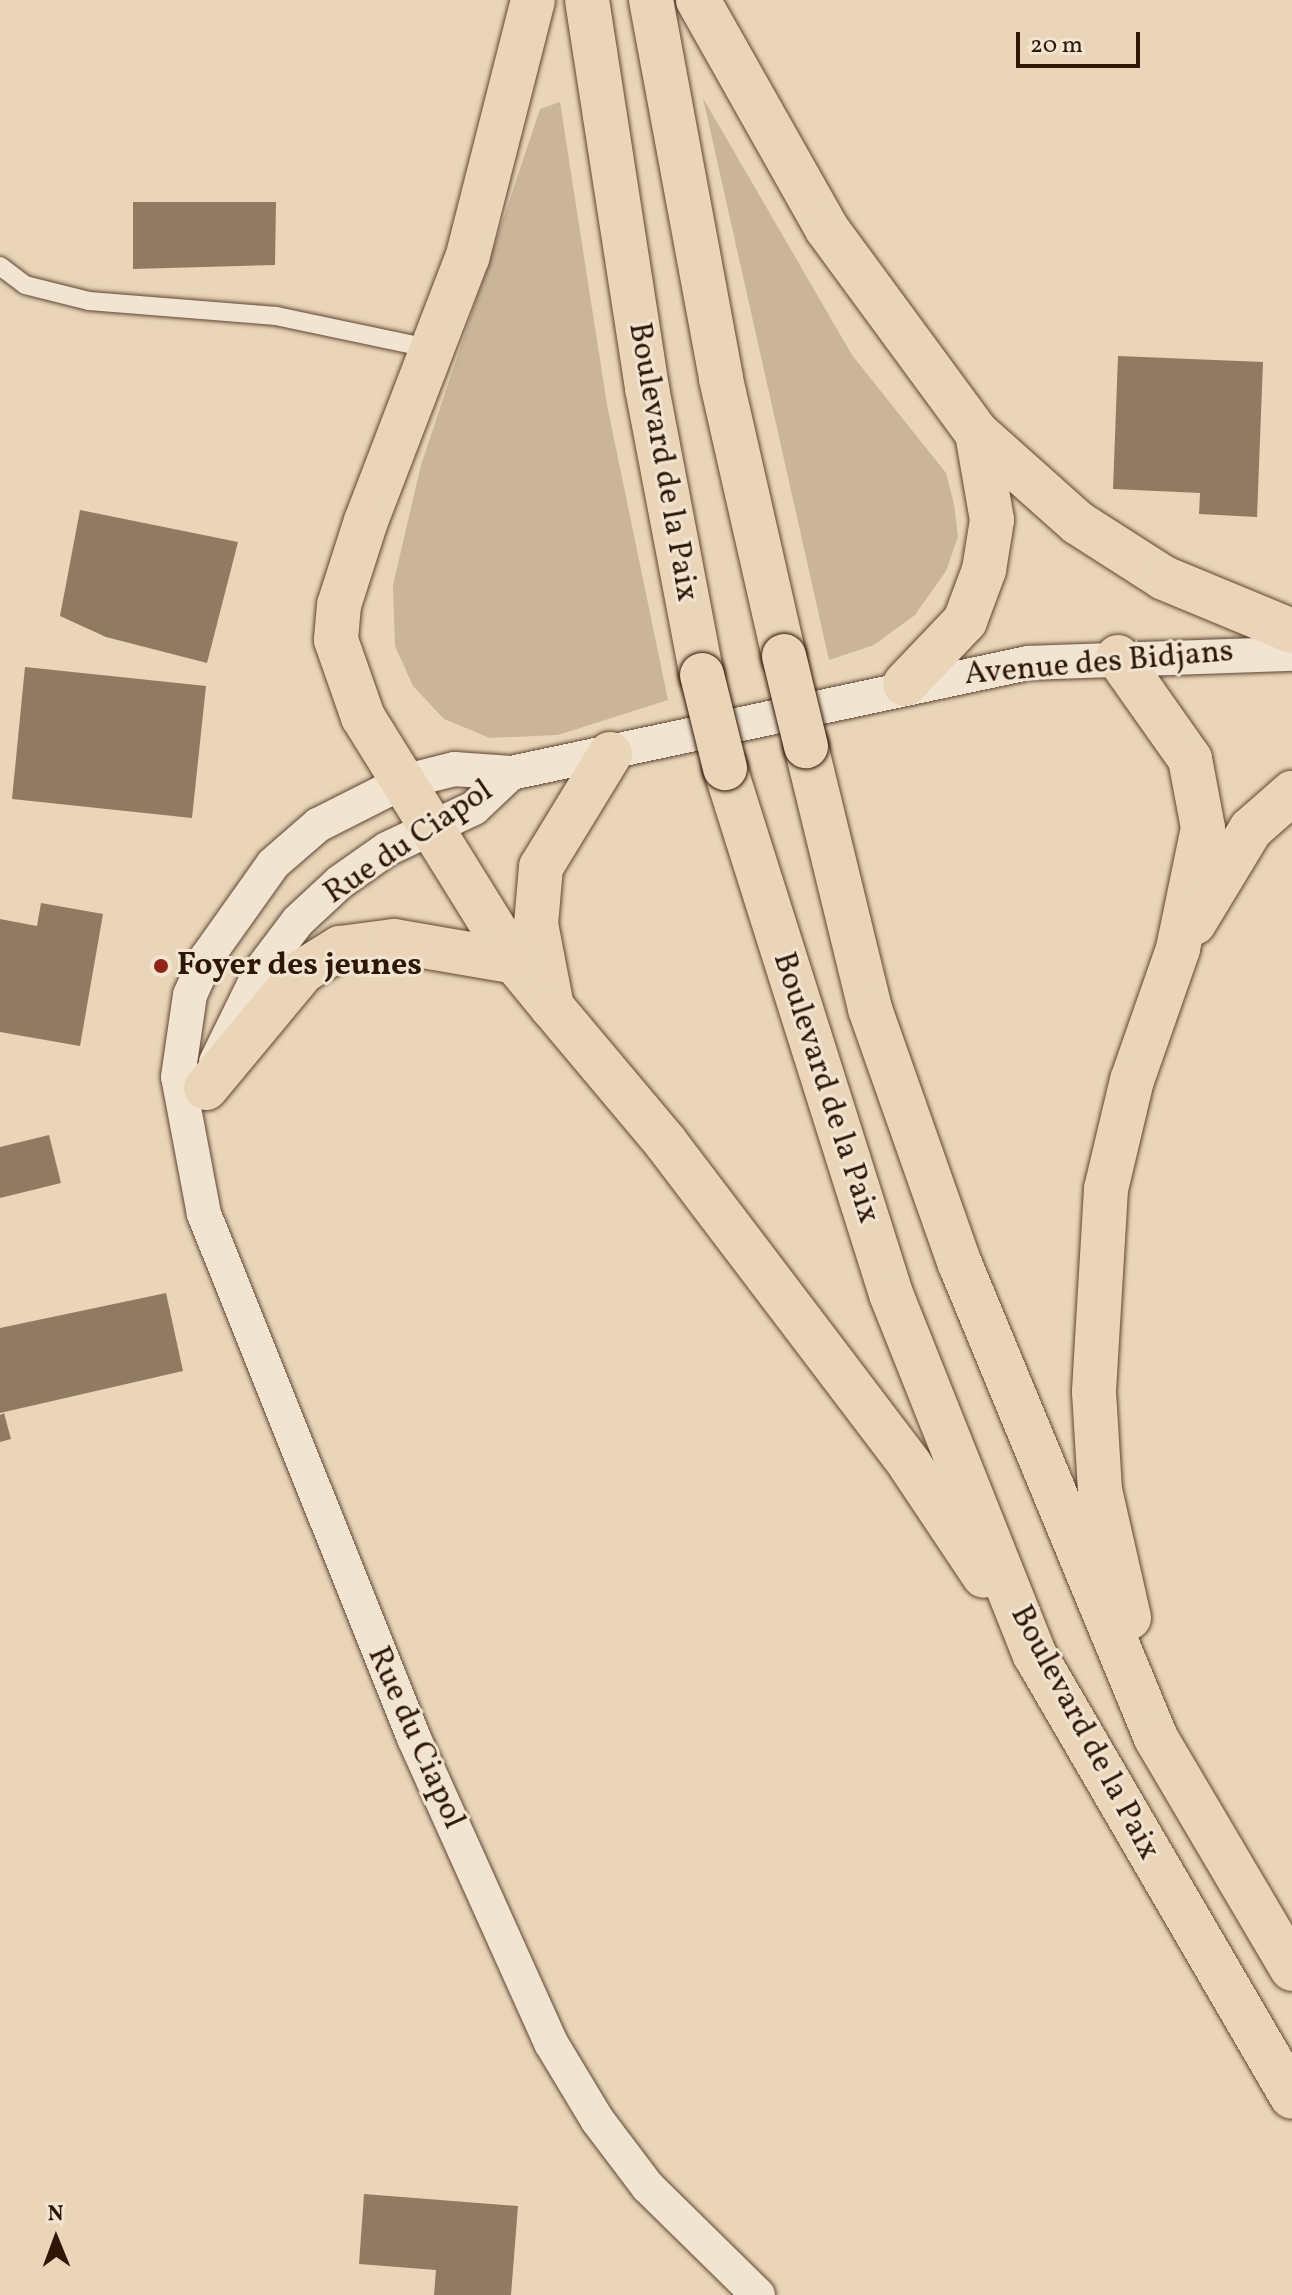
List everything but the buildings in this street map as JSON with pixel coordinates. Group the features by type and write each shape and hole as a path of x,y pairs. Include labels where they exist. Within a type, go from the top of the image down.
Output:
{"main road":[{"path":"533,0 467,258 366,521 339,605 336,640 343,675 403,782 515,962 666,1143 910,1465 1035,1655"},
{"name":"Boulevard de la Paix","path":"587,0 647,388 702,675 725,768 891,1294 1035,1655 1292,2097"},
{"name":"Boulevard de la Paix","path":"651,0 721,379 806,746 891,1069 960,1264 1156,1738 1292,1969"},
{"path":"698,0 827,229 977,433 1078,523 1164,578 1292,631"},
{"path":"905,684 965,621 984,570 992,520 977,433"},
{"path":"1118,657 1182,746 1198,788 1203,828 1178,949 1132,1080 1106,1189 1094,1392 1100,1490 1156,1738"},
{"path":"552,1007 536,924 541,867 610,754"},
{"path":"1178,949 1251,829 1292,793"},
{"path":"196,1104 303,971 340,948 394,941 515,962"}],"street":[{"name":"Avenue des Bidjans","path":"766,717 905,684 1118,657 1292,654"},
{"name":"Rue du Ciapol","path":"758,2295 648,2187 551,2043 326,1533 204,1214 196,1104 178,1046 207,957 253,886 290,849 346,807 403,782 454,769 511,773 610,754 766,717"},
{"name":"Rue du Ciapol","path":"196,1104 227,1031 298,921 340,882 430,826 474,808 511,773"}],"lane":[{"path":"0,266 25,285 89,301 276,316 432,349"}],"shaded area":[{"path":"703,98 852,355 946,473 954,504 958,537 946,571 915,615 874,645 829,660"},
{"path":"560,102 607,405 668,700 558,735 490,738 444,719 413,686 395,646 393,585 421,465 540,109"}],"place":[{"name":"Foyer des jeunes","path":"161,966"}]}
